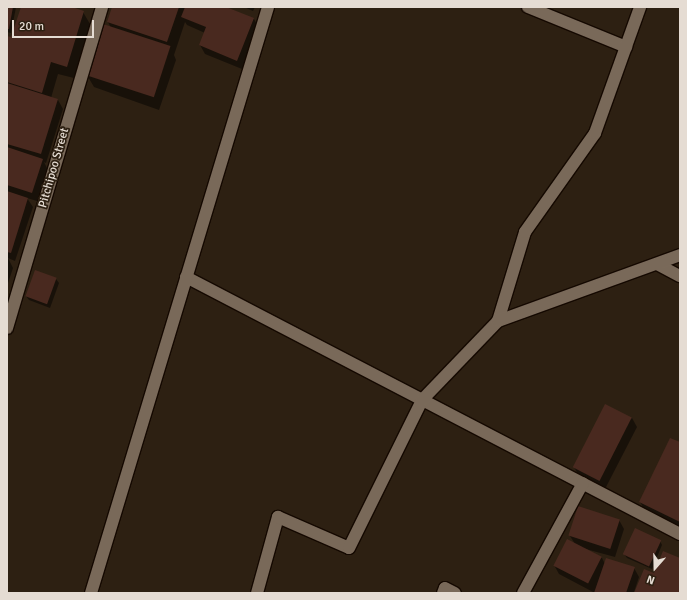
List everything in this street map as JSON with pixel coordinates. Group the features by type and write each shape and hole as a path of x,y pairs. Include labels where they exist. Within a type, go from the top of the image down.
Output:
{"street":[{"name":"Pitchipoo Street","path":"7,328 102,7"},
{"path":"91,593 268,7"},
{"path":"528,7 626,47"},
{"path":"498,321 525,232 595,133 640,7"},
{"path":"257,593 278,517 350,548 422,400 498,321 680,256"},
{"path":"657,264 680,276"},
{"path":"186,277 680,534"},
{"path":"523,593 583,484"},
{"path":"443,593 444,588 455,593"}],"building":[{"path":"7,7 13,7 9,29 7,29"},
{"path":"21,7 72,7 84,11 67,67 51,62 42,93 7,82 7,36 11,37"},
{"path":"112,7 179,7 167,42 107,22"},
{"path":"185,7 226,7 254,18 237,61 199,45 206,27 181,17"},
{"path":"103,24 171,46 154,97 86,75"},
{"path":"7,83 58,99 41,154 7,144"},
{"path":"7,147 43,159 32,193 7,185"},
{"path":"7,191 28,198 11,253 7,252"},
{"path":"35,270 57,278 47,304 25,296"},
{"path":"605,404 632,418 599,481 573,467"},
{"path":"670,438 680,442 680,522 639,502"},
{"path":"578,506 620,520 610,549 568,535"},
{"path":"635,528 661,540 649,567 623,554"},
{"path":"567,539 602,557 588,583 553,566"},
{"path":"663,551 680,558 680,593 634,593 644,569 654,573"},
{"path":"606,558 635,567 626,593 594,593"}]}
